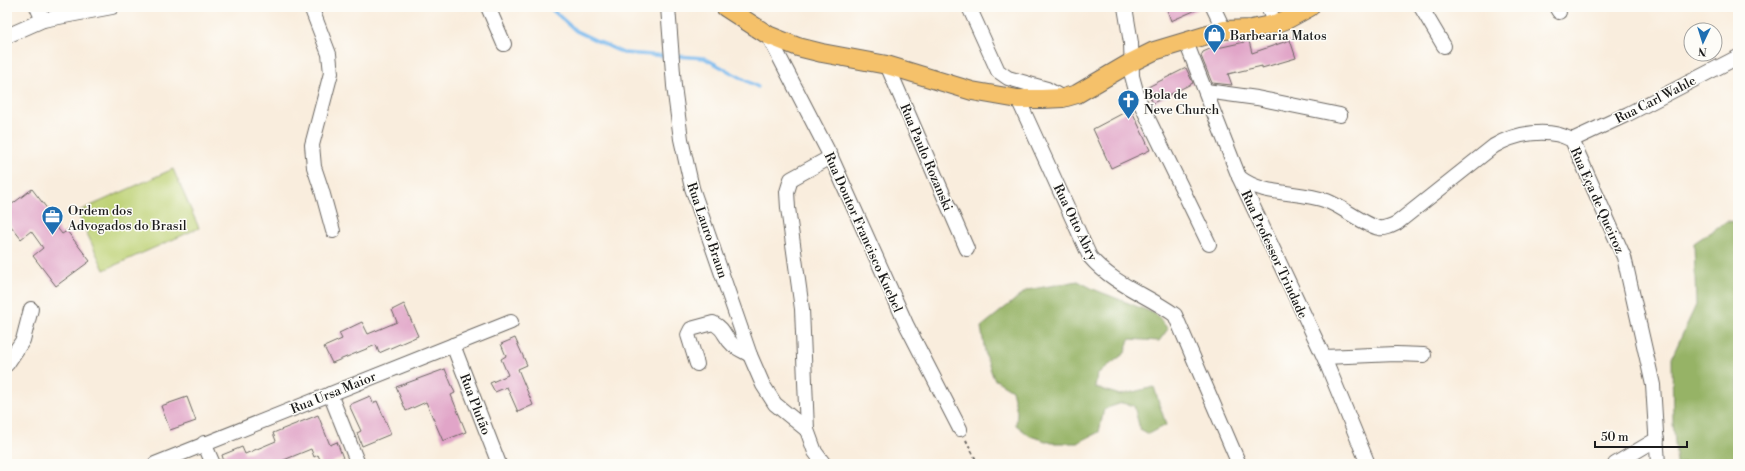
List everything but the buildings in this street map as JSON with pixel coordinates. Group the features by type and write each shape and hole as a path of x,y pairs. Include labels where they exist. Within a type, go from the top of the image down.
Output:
{"main road":[{"path":"725,7 768,35 798,47 887,65 972,91 1018,99 1063,98 1077,94 1130,63 1154,51 1224,30 1251,29 1275,24 1310,7"}],"street":[{"path":"37,7 43,20"},
{"path":"7,36 43,20 109,7"},
{"path":"311,7 329,54 331,73 312,145 312,153 314,167 333,231"},
{"path":"488,7 504,44"},
{"name":"Rua Lauro Braun","path":"668,7 674,86 681,139 692,188 730,293 750,355 763,385 775,404 807,430"},
{"path":"968,7 998,71 1008,78 1047,89 1063,98"},
{"path":"1125,7 1131,43 1130,63 1138,98 1209,244"},
{"path":"1213,7 1224,30"},
{"path":"1268,7 1275,24"},
{"path":"1421,7 1444,46"},
{"name":"Rua Doutor Francisco Kuebel","path":"768,35 831,157 907,326 960,429"},
{"name":"Rua Professor Trindade","path":"1186,42 1239,177 1324,357 1368,464"},
{"name":"Rua Carl Wahle","path":"1572,140 1628,114 1738,57"},
{"name":"Rua Paulo Rozanski","path":"887,65 967,249"},
{"path":"1206,91 1257,98 1340,115"},
{"name":"Rua Otto Abry","path":"1018,99 1090,257 1100,269 1115,280 1160,304 1174,315 1185,336 1239,464"},
{"name":"Rua Eça de Queiroz","path":"1239,177 1253,186 1270,191 1291,193 1327,201 1371,225 1380,228 1388,227 1397,223 1503,140 1539,132 1562,135 1572,140 1624,257 1653,385 1658,464"},
{"path":"824,464 814,452 807,430 802,309 787,192 791,179 831,157"},
{"path":"7,364 23,340 31,309"},
{"name":"Rua Ursa Maior","path":"155,464 204,443 511,322"},
{"path":"696,364 688,335 692,329 713,323 722,328 727,338 734,346 750,355"},
{"name":"Rua Plutão","path":"453,345 499,464"},
{"path":"1324,357 1396,354 1424,355"},
{"path":"330,394 358,464"},
{"path":"1615,464 1657,439"},
{"path":"204,443 213,464"}],"path":[{"path":"960,429 978,464"}],"green space":[{"path":"173,169 199,228 104,270 77,212"},
{"path":"1727,221 1738,222 1738,464 1677,464 1673,423 1672,357 1696,305 1694,243"},
{"path":"1078,281 1093,289 1156,314 1168,329 1159,341 1129,339 1125,353 1097,374 1095,387 1120,395 1154,387 1166,425 1149,434 1140,429 1134,406 1122,403 1104,409 1099,432 1077,443 1052,443 1030,436 1016,425 1017,411 1012,390 994,379 986,357 981,327 1027,290"}],"waterway":[{"path":"549,7 576,31 623,53 668,56"},
{"path":"676,56 704,58 758,87"}],"place":[{"name":"Barbearia Matos","path":"1215,54"},
{"name":"Bola de Neve Church","path":"1129,120"},
{"name":"Ordem dos Advogados do Brasil","path":"53,236"}]}
